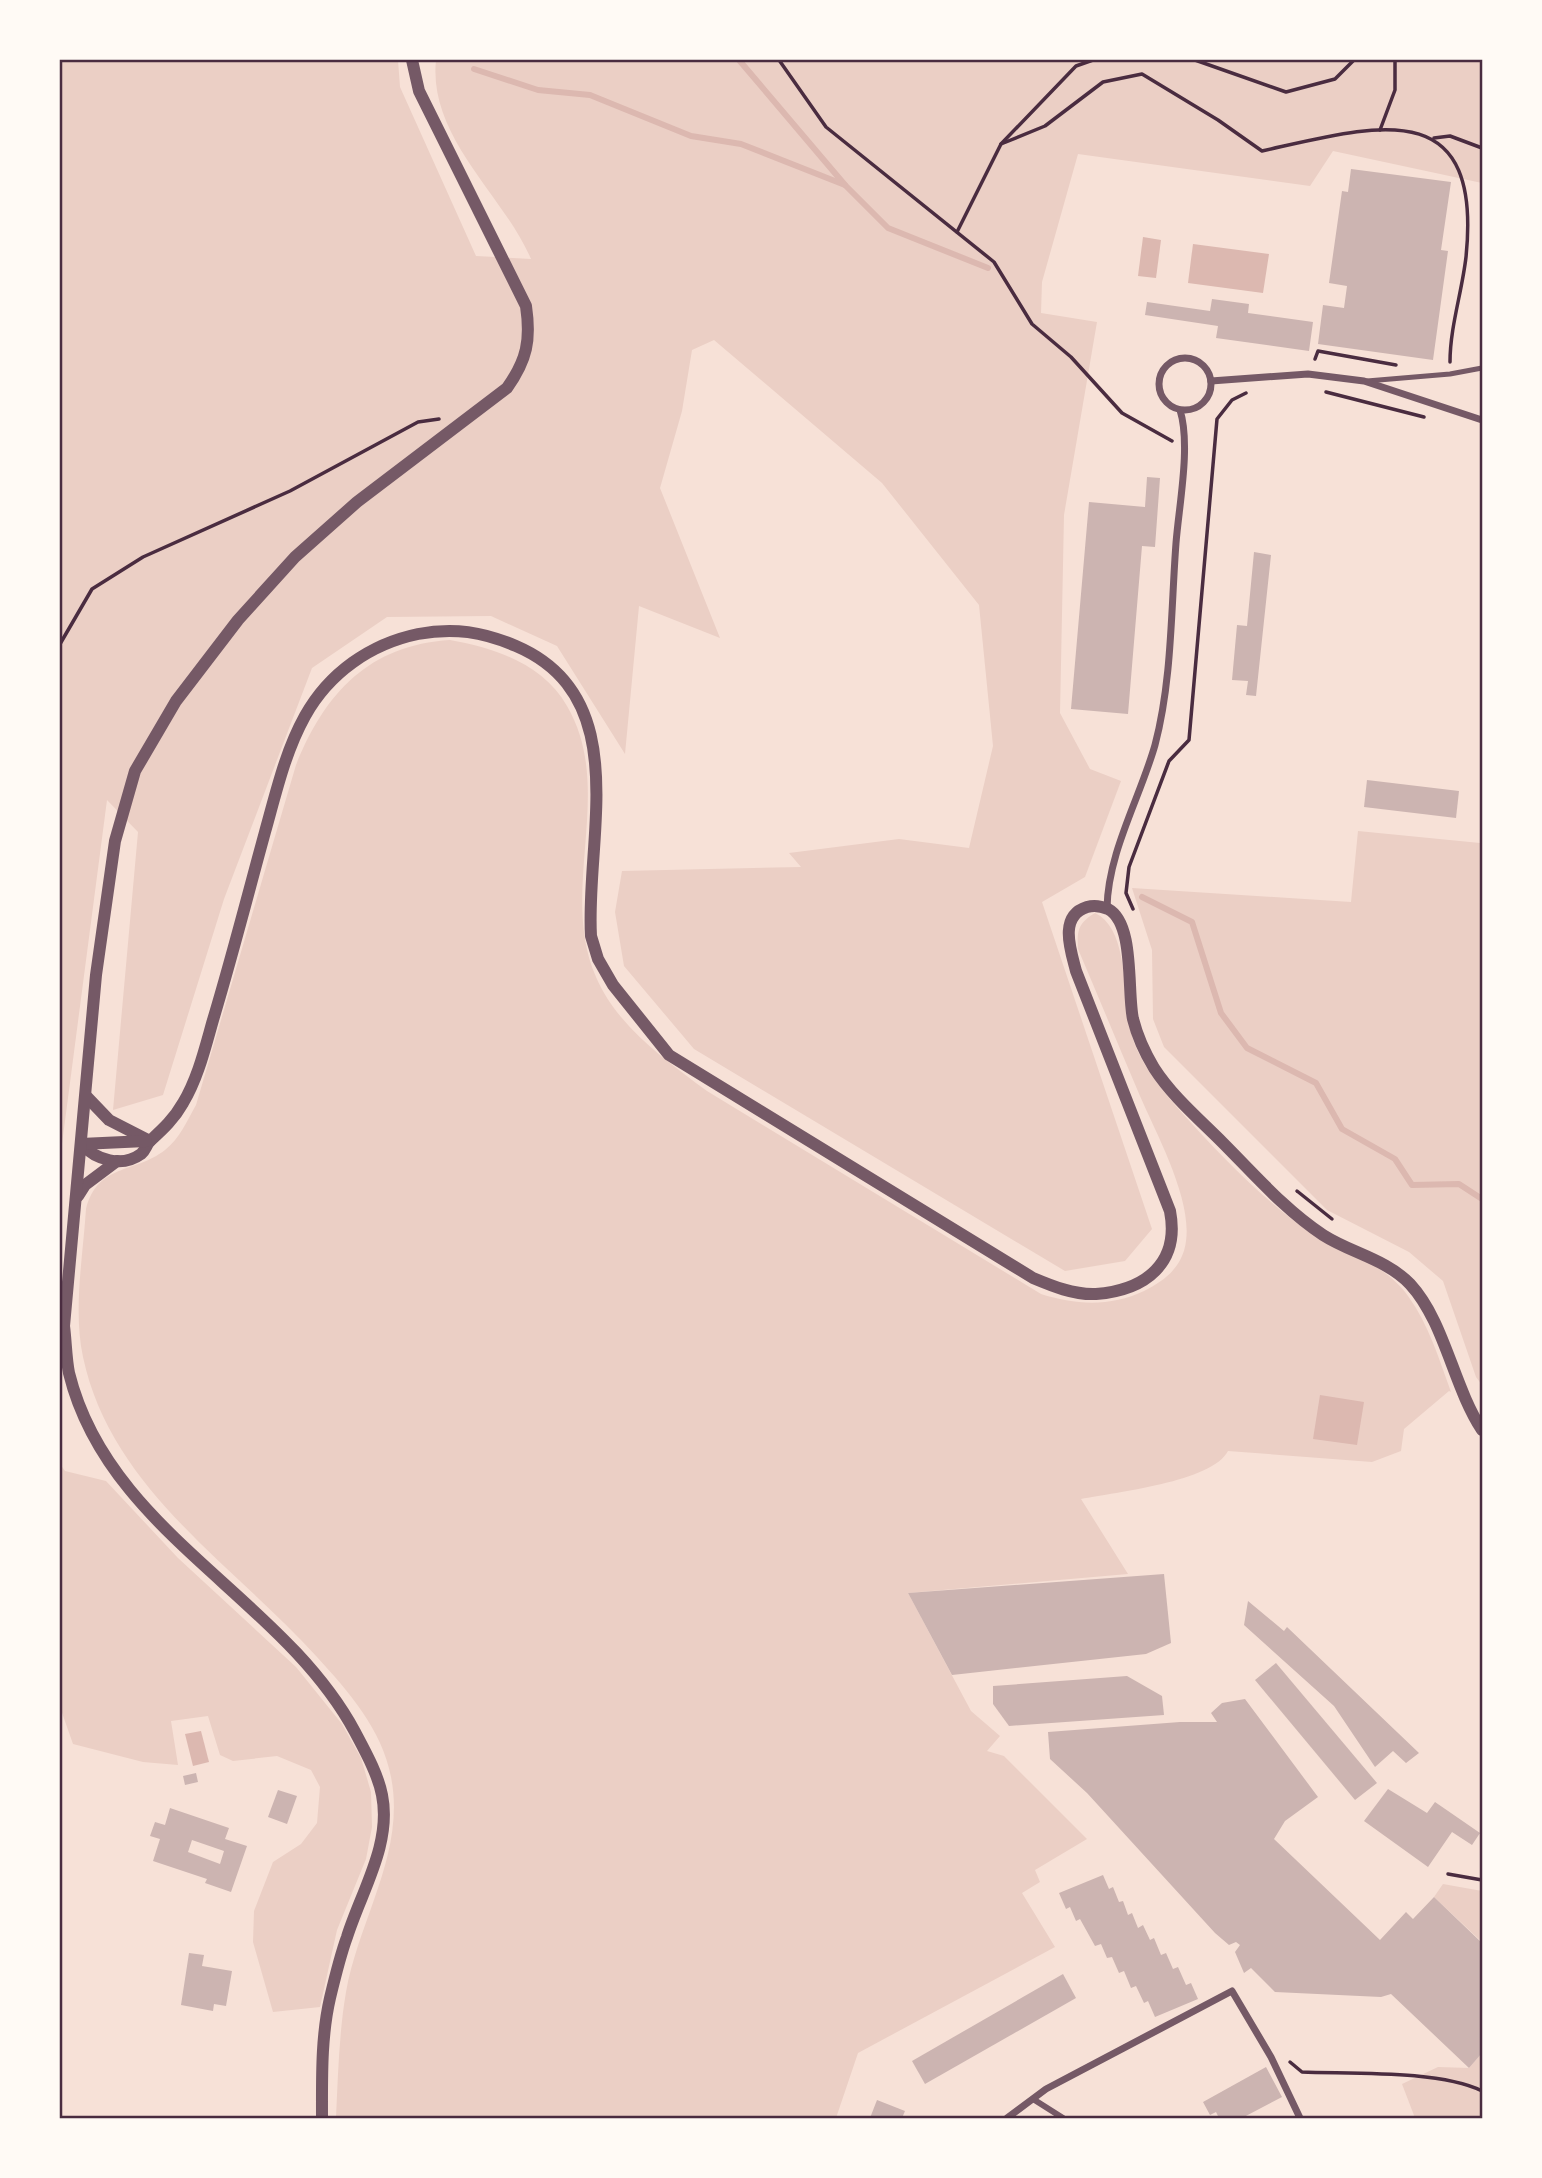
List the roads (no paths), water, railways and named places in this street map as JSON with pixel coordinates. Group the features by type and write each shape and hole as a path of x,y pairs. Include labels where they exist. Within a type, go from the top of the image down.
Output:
{"street":[{"path":"322,2119 321,2059 329,2000 347,1937 379,1849 383,1829 382,1794 364,1749 341,1706 302,1657 130,1494 97,1443 69,1372 64,1326 96,975 115,841 135,771 176,701 238,621 295,557 357,502 507,388 520,370 530,334 526,306 419,91 412,60"},
{"path":"1186,358 1196,360 1203,366 1211,381 1211,390 1203,404 1195,408 1180,410 1171,407 1160,391 1161,373 1169,364 1186,358"},
{"path":"1211,381 1308,374 1364,381 1482,420"},
{"path":"1107,908 1109,879 1149,766 1163,703 1183,447 1180,410"},
{"path":"81,1144 89,1153 117,1161 132,1160 144,1152 150,1141 172,1121 197,1071 281,777 305,715 320,692 357,658 407,637 453,630 495,637 527,650 544,663 579,703 591,730 598,773 591,936 598,959 613,985 669,1055 1033,1278 1070,1291 1095,1294 1134,1285 1164,1263 1172,1245 1173,1227 1170,1211 1076,971 1069,941 1068,930 1075,915 1090,906 1107,908 1119,920 1124,936 1133,1018 1142,1044 1160,1076 1200,1120 1304,1221 1337,1243 1383,1263 1410,1285 1427,1309 1469,1410 1482,1430"},
{"path":"86,1096 109,1120 123,1130 150,1141"},
{"path":"81,1144 150,1141"},
{"path":"76,1200 85,1185 117,1161"},
{"path":"1007,2119 1033,2099 1232,1991 1271,2057 1300,2119"},
{"path":"1033,2099 1063,2119"}],"lane":[{"path":"1364,381 1450,374 1482,368"}],"waterway":[{"path":"739,60 845,185 888,228 988,268"},
{"path":"474,69 538,90 590,95 691,136 741,144 845,185"},
{"path":"1142,897 1192,922 1221,1013 1247,1048 1316,1083 1342,1129 1395,1159 1412,1185 1459,1184 1482,1199"}]}
